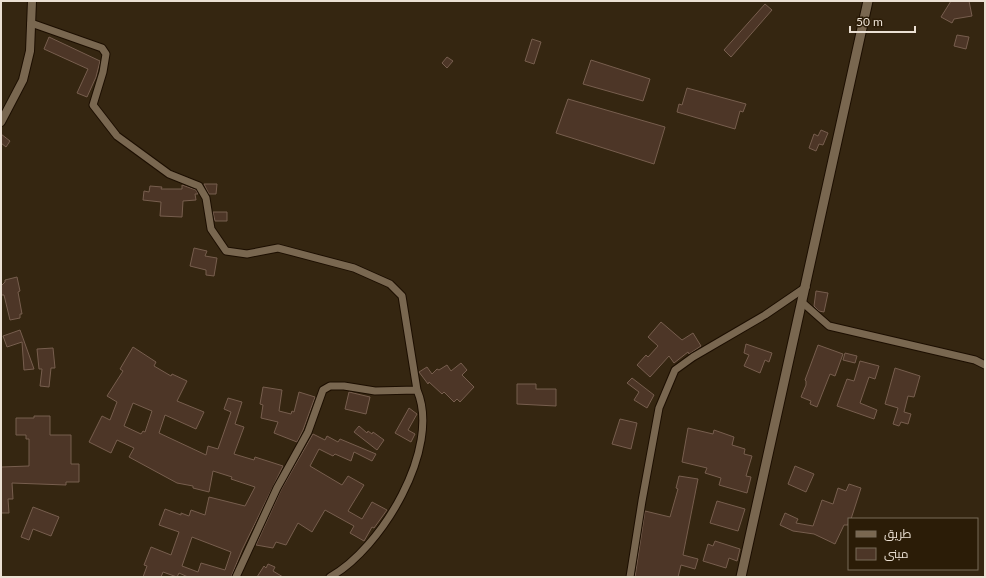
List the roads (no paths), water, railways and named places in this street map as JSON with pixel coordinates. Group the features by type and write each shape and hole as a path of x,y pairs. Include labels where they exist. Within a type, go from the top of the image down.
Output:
{"main road":[{"path":"741,577 803,303 868,1"}],"street":[{"path":"1,122 23,80 30,51 32,1"},
{"path":"31,23 102,48 106,54 93,105 117,136 169,174 199,186 206,198 211,230 226,251 247,254 278,248 354,268 390,284 402,296 417,390 423,403 423,424 417,456 407,485 395,510 378,532 350,563 330,577"},
{"path":"630,577 640,508 659,408 676,370 693,357 765,315 806,287"},
{"path":"803,303 829,326 975,360 985,365"},
{"path":"236,577 277,488 308,432 323,390 330,386 344,386 374,391 417,390"}]}
